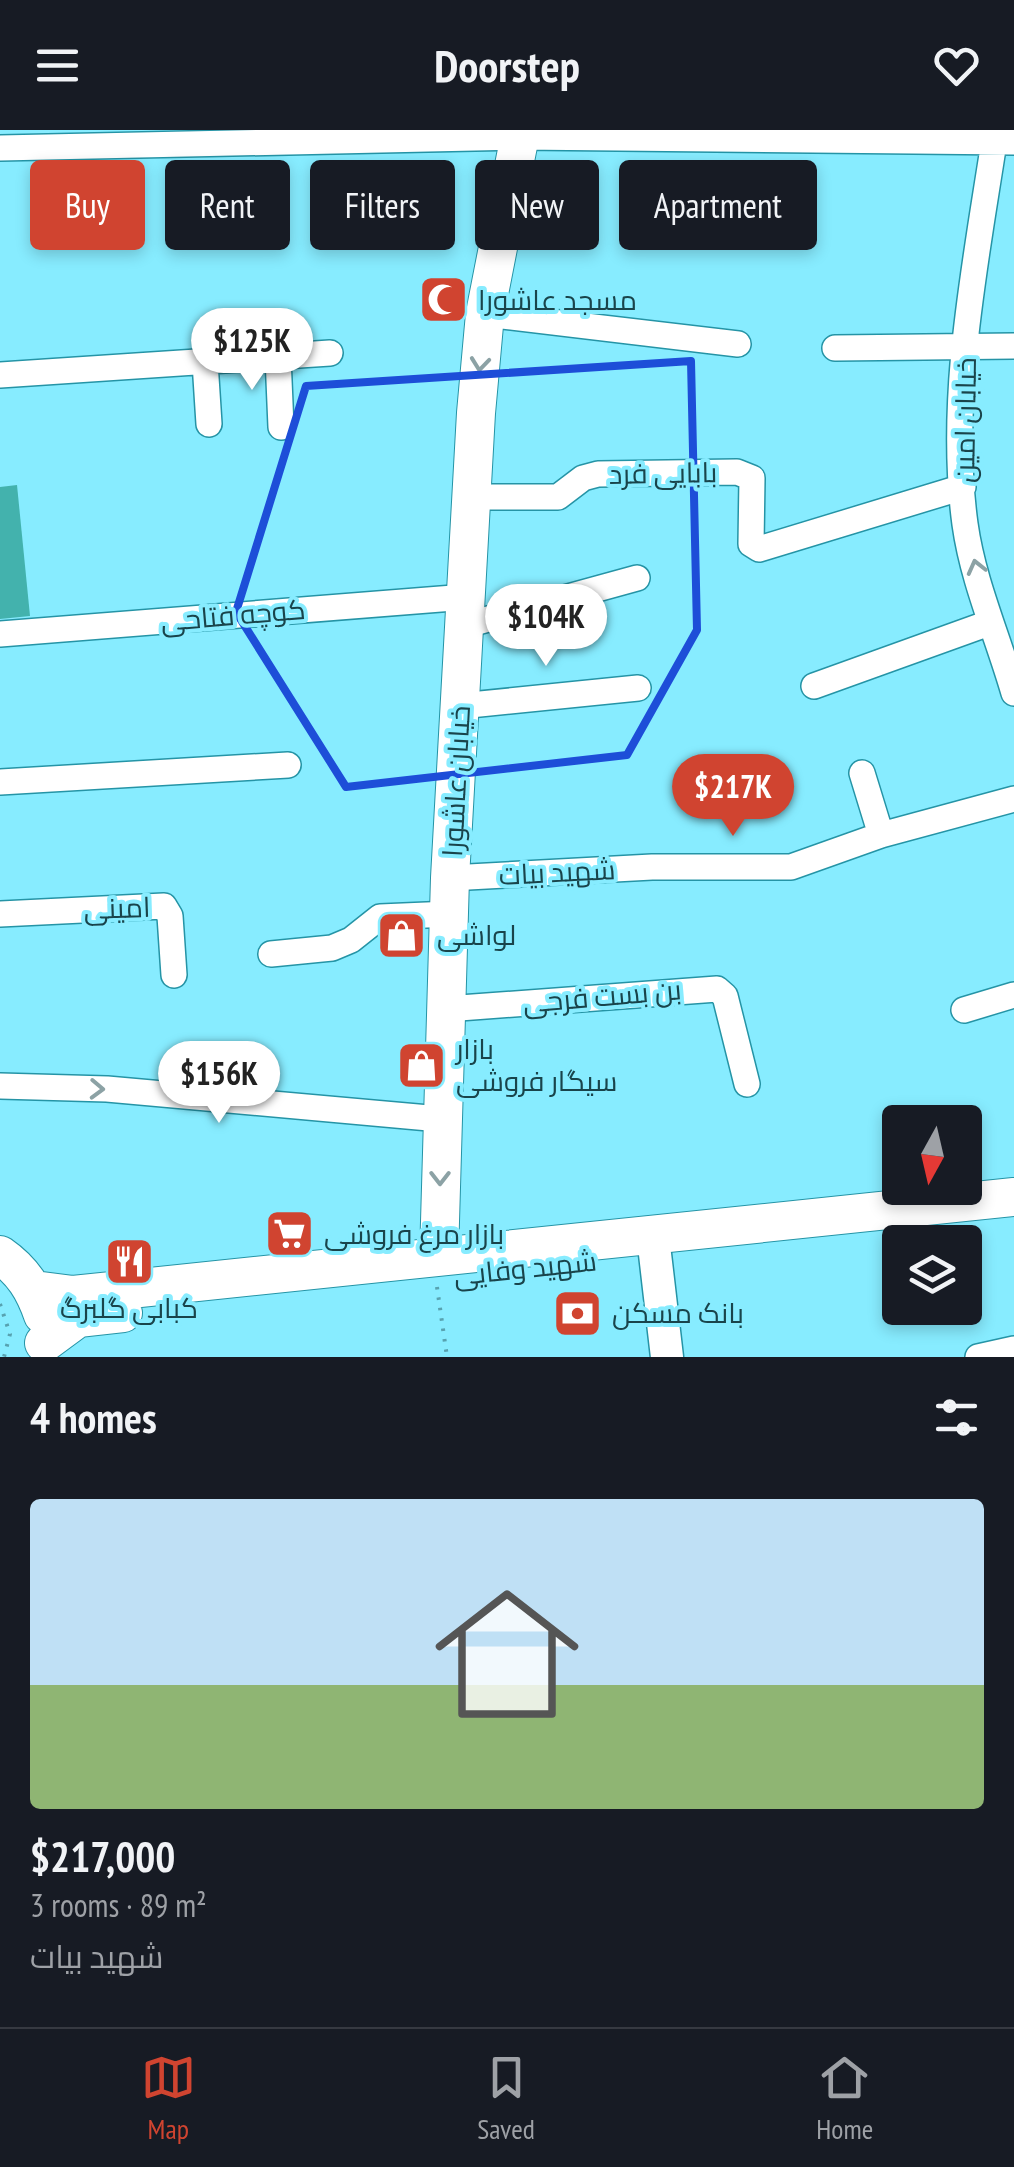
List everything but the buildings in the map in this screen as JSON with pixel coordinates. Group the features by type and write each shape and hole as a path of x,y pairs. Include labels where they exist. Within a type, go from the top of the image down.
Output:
{"main road":[{"name":"خیابان عاشورا","path":"437,1267 450,896 485,314 520,133"},
{"path":"437,1267 1014,1197"},
{"name":"شهید وفایی","path":"17,1297 655,1254 1014,1218"},
{"path":"0,1255 18,1268 17,1297 43,1316 42,1350"},
{"name":"شهید وفایی","path":"42,1350 78,1318 437,1267"}],"street":[{"path":"0,148 166,137 520,133 871,135 1004,142"},
{"name":"خیابان امین","path":"1004,142 966,345 963,487 965,526 990,623 1010,664 1014,694"},
{"path":"485,314 738,344"},
{"path":"835,348 1014,346"},
{"path":"0,375 330,353"},
{"path":"278,357 281,427"},
{"path":"204,362 210,424"},
{"name":"بابایی فرد","path":"472,497 558,496 583,478 598,474 744,473 752,481 751,544 759,549 963,487"},
{"name":"کوچه فتاحی","path":"0,634 465,611 638,578"},
{"path":"814,686 990,623"},
{"path":"460,706 638,688"},
{"path":"0,782 288,764"},
{"path":"862,773 881,835"},
{"name":"شهید بیات","path":"272,954 332,948 351,940 380,917 450,896 652,867 791,866 881,835 1014,799"},
{"name":"امینی","path":"0,914 164,906 170,916 174,975"},
{"name":"بن بست فرجی","path":"446,1009 716,989 724,996 747,1084"},
{"path":"964,1010 1014,995"},
{"path":"0,1086 107,1088 440,1118"},
{"path":"655,1254 667,1357"},
{"path":"978,1357 1014,1349"}],"path":[{"path":"437,1267 447,1357"},
{"path":"4,1357 17,1297"}],"highlighted area":[{"path":"691,361 697,630 627,755 346,787 236,612 306,386 517,369"}],"place":[{"name":"مسجد عاشورا","path":"443,300"},
{"name":"لواشی","path":"402,935"},
{"name":"بازار سیگار فروشی","path":"421,1065"},
{"name":"بازار مرغ فروشی","path":"289,1234"},
{"name":"کبابی گلبرگ","path":"129,1261"},
{"name":"بانک مسکن","path":"577,1313"}]}
